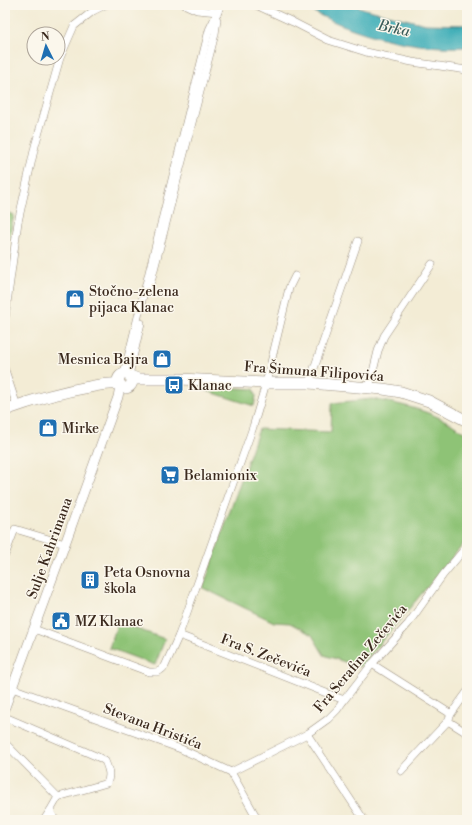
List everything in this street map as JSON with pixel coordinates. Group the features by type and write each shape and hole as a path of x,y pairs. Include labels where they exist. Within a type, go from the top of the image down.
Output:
{"main road":[{"name":"Fra Šimuna Filipovića","path":"5,410 40,398 69,391 113,384 138,378 188,379 309,384 369,388 401,392 429,401 467,421"}],"street":[{"path":"5,318 18,222 35,146 60,58 74,26 93,11 105,5"},
{"path":"125,381 215,34 219,8 197,10 186,5"},
{"path":"256,5 328,40 366,52 412,62 467,70"},
{"path":"309,384 358,241"},
{"path":"369,388 378,351 384,336 432,264"},
{"path":"34,629 149,672 161,671 165,666 179,635 253,427 266,383 289,288 295,276"},
{"path":"5,370 17,406"},
{"name":"Sulje Kahrimana","path":"5,707 125,381"},
{"path":"5,555 15,529 66,544"},
{"name":"Fra Serafina Zečevića","path":"231,772 307,734 328,719 337,710 372,664 408,624 443,575 467,546"},
{"name":"Fra S. Zečevića","path":"179,635 344,700"},
{"path":"372,664 449,717 467,733"},
{"name":"Stevana Hristića","path":"12,688 181,749 231,772"},
{"path":"401,771 449,717 467,692"},
{"path":"5,717 105,761 109,773 107,783 58,797 44,820"},
{"path":"307,734 364,820"},
{"path":"5,743 58,797"},
{"path":"231,772 258,820"},
{"path":"50,811 55,820"}],"green space":[{"path":"5,211 14,215 9,239 5,239"},
{"path":"201,386 254,389 256,396 254,406 201,389"},
{"path":"372,399 424,411 444,420 467,434 467,540 360,667 324,655 312,635 290,623 274,622 203,588 259,429 331,432 332,403"},
{"path":"118,622 165,639 155,665 109,648"}],"water":[{"name":"Brka","path":"301,5 354,5 426,24 467,25 467,47 424,46 381,38 339,24"}],"place":[{"name":"Stočno-zelena pijaca Klanac","path":"75,299"},
{"name":"Mesnica Bajra","path":"162,359"},
{"name":"Klanac","path":"174,385"},
{"name":"Mirke","path":"48,428"},
{"name":"Belamionix","path":"170,475"},
{"name":"Peta Osnovna škola","path":"90,580"},
{"name":"MZ Klanac","path":"61,621"}]}
